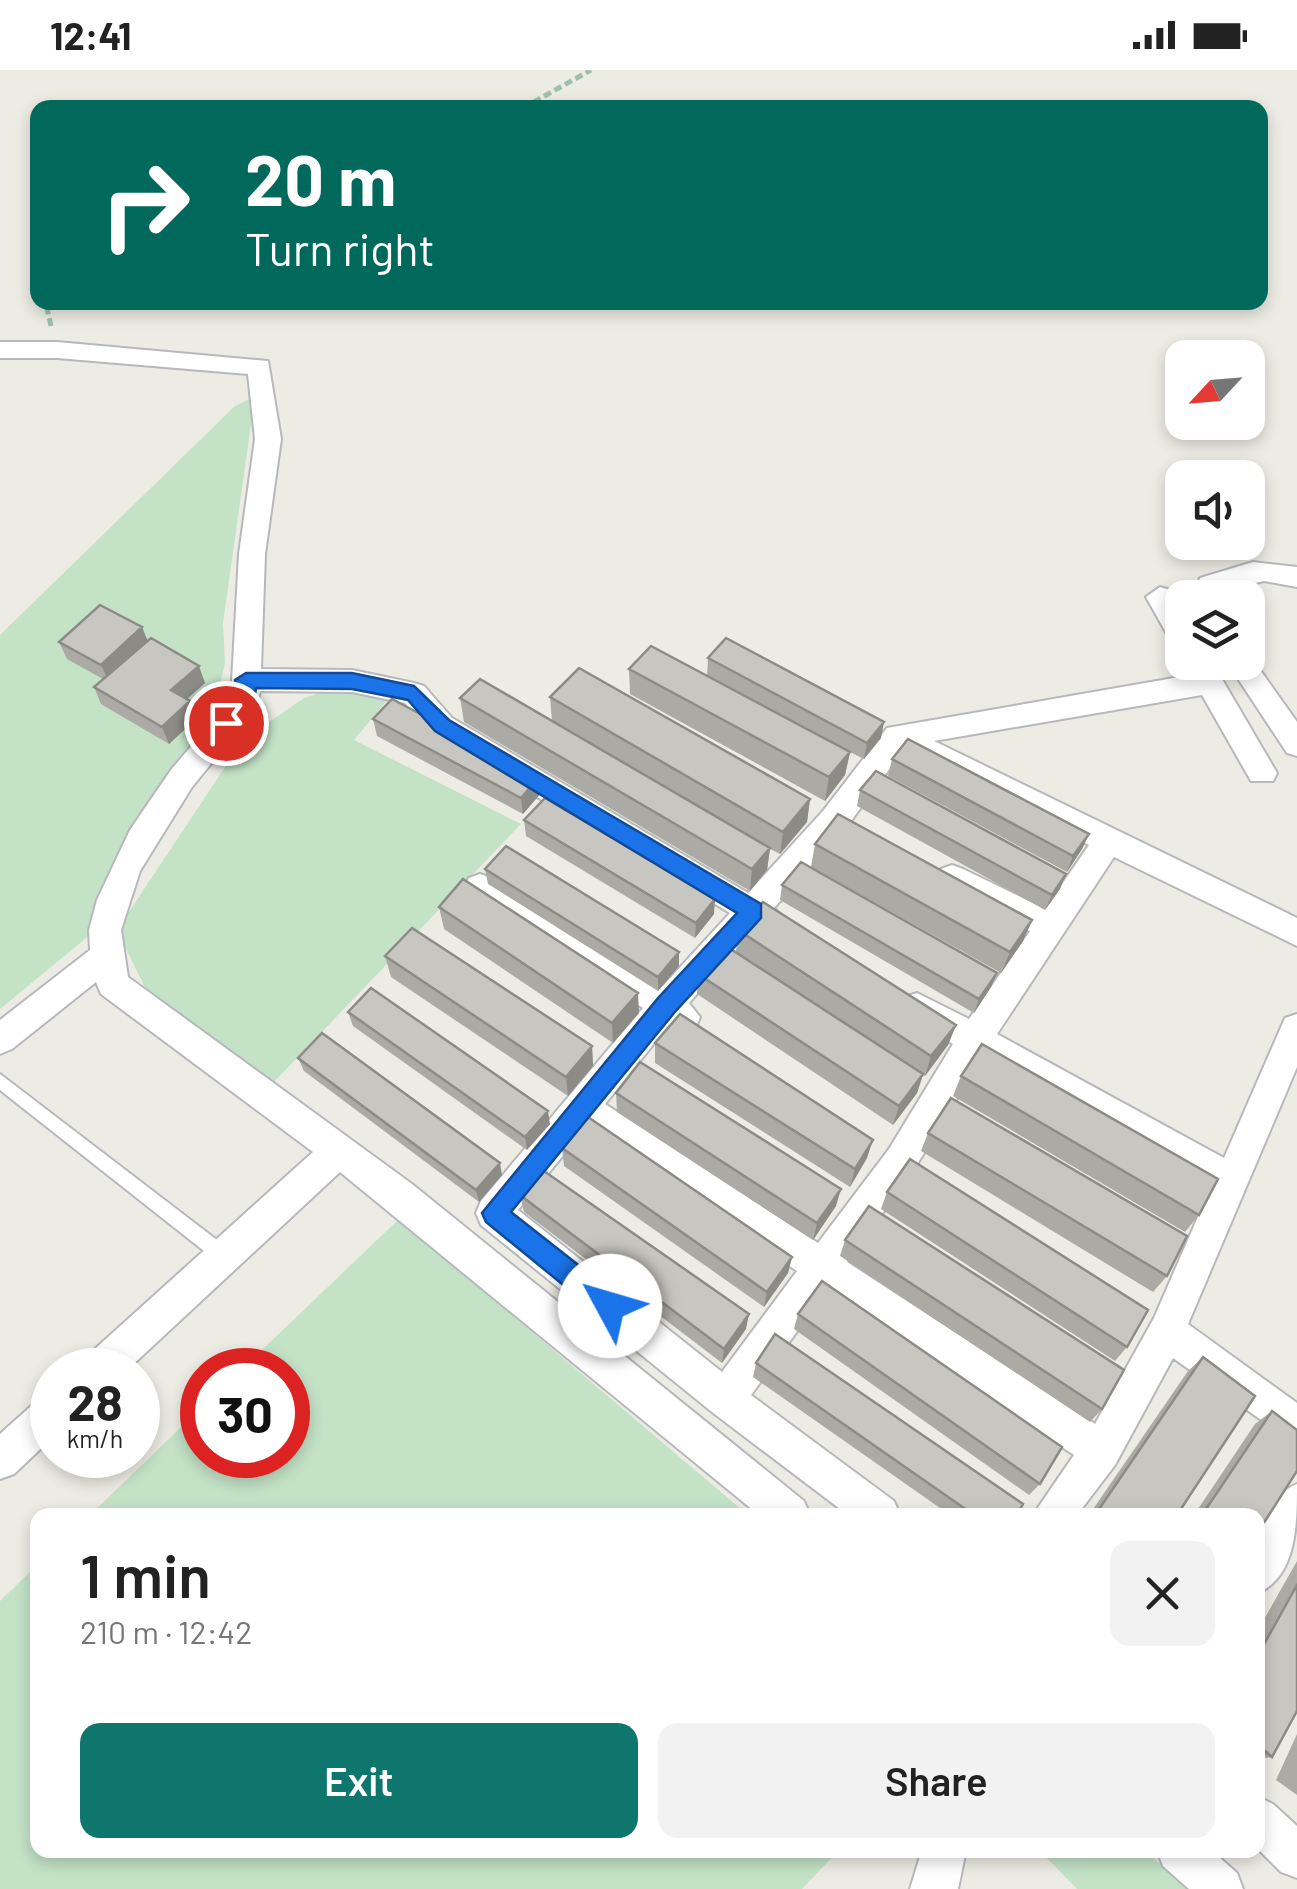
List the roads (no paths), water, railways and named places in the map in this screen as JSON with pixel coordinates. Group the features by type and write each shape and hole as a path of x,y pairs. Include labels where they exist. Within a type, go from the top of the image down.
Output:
{"street":[{"path":"0,350 57,350 258,366 268,439 252,554 246,702 206,745 135,849 104,932 113,984 339,1151 781,1508"},
{"path":"1220,580 1267,570 1297,578"},
{"path":"1160,597 1165,606"},
{"path":"246,680 352,681 414,694 442,726 804,941"},
{"path":"871,1508 725,1399 494,1213 666,1006 834,820 897,736 1166,680"},
{"path":"1209,680 1262,773"},
{"path":"1253,680 1297,744"},
{"path":"897,736 1297,933"},
{"path":"801,802 867,836"},
{"path":"725,1399 900,1160 974,1040 1110,839"},
{"path":"918,861 1051,927"},
{"path":"480,887 713,1036"},
{"path":"0,1038 108,954"},
{"path":"889,990 1229,1178"},
{"path":"1058,1508 1101,1451 1167,1331 1229,1178 1296,1032"},
{"path":"581,1107 1101,1451"},
{"path":"869,1140 900,1160"},
{"path":"123,1348 339,1151"},
{"path":"1167,1331 1297,1426"},
{"path":"0,1460 30,1432"},
{"path":"1265,1561 1297,1504"},
{"path":"1265,1826 1297,1856"},
{"path":"1187,1858 1221,1889"}],"lane":[{"path":"0,1081 224,1256"}]}
